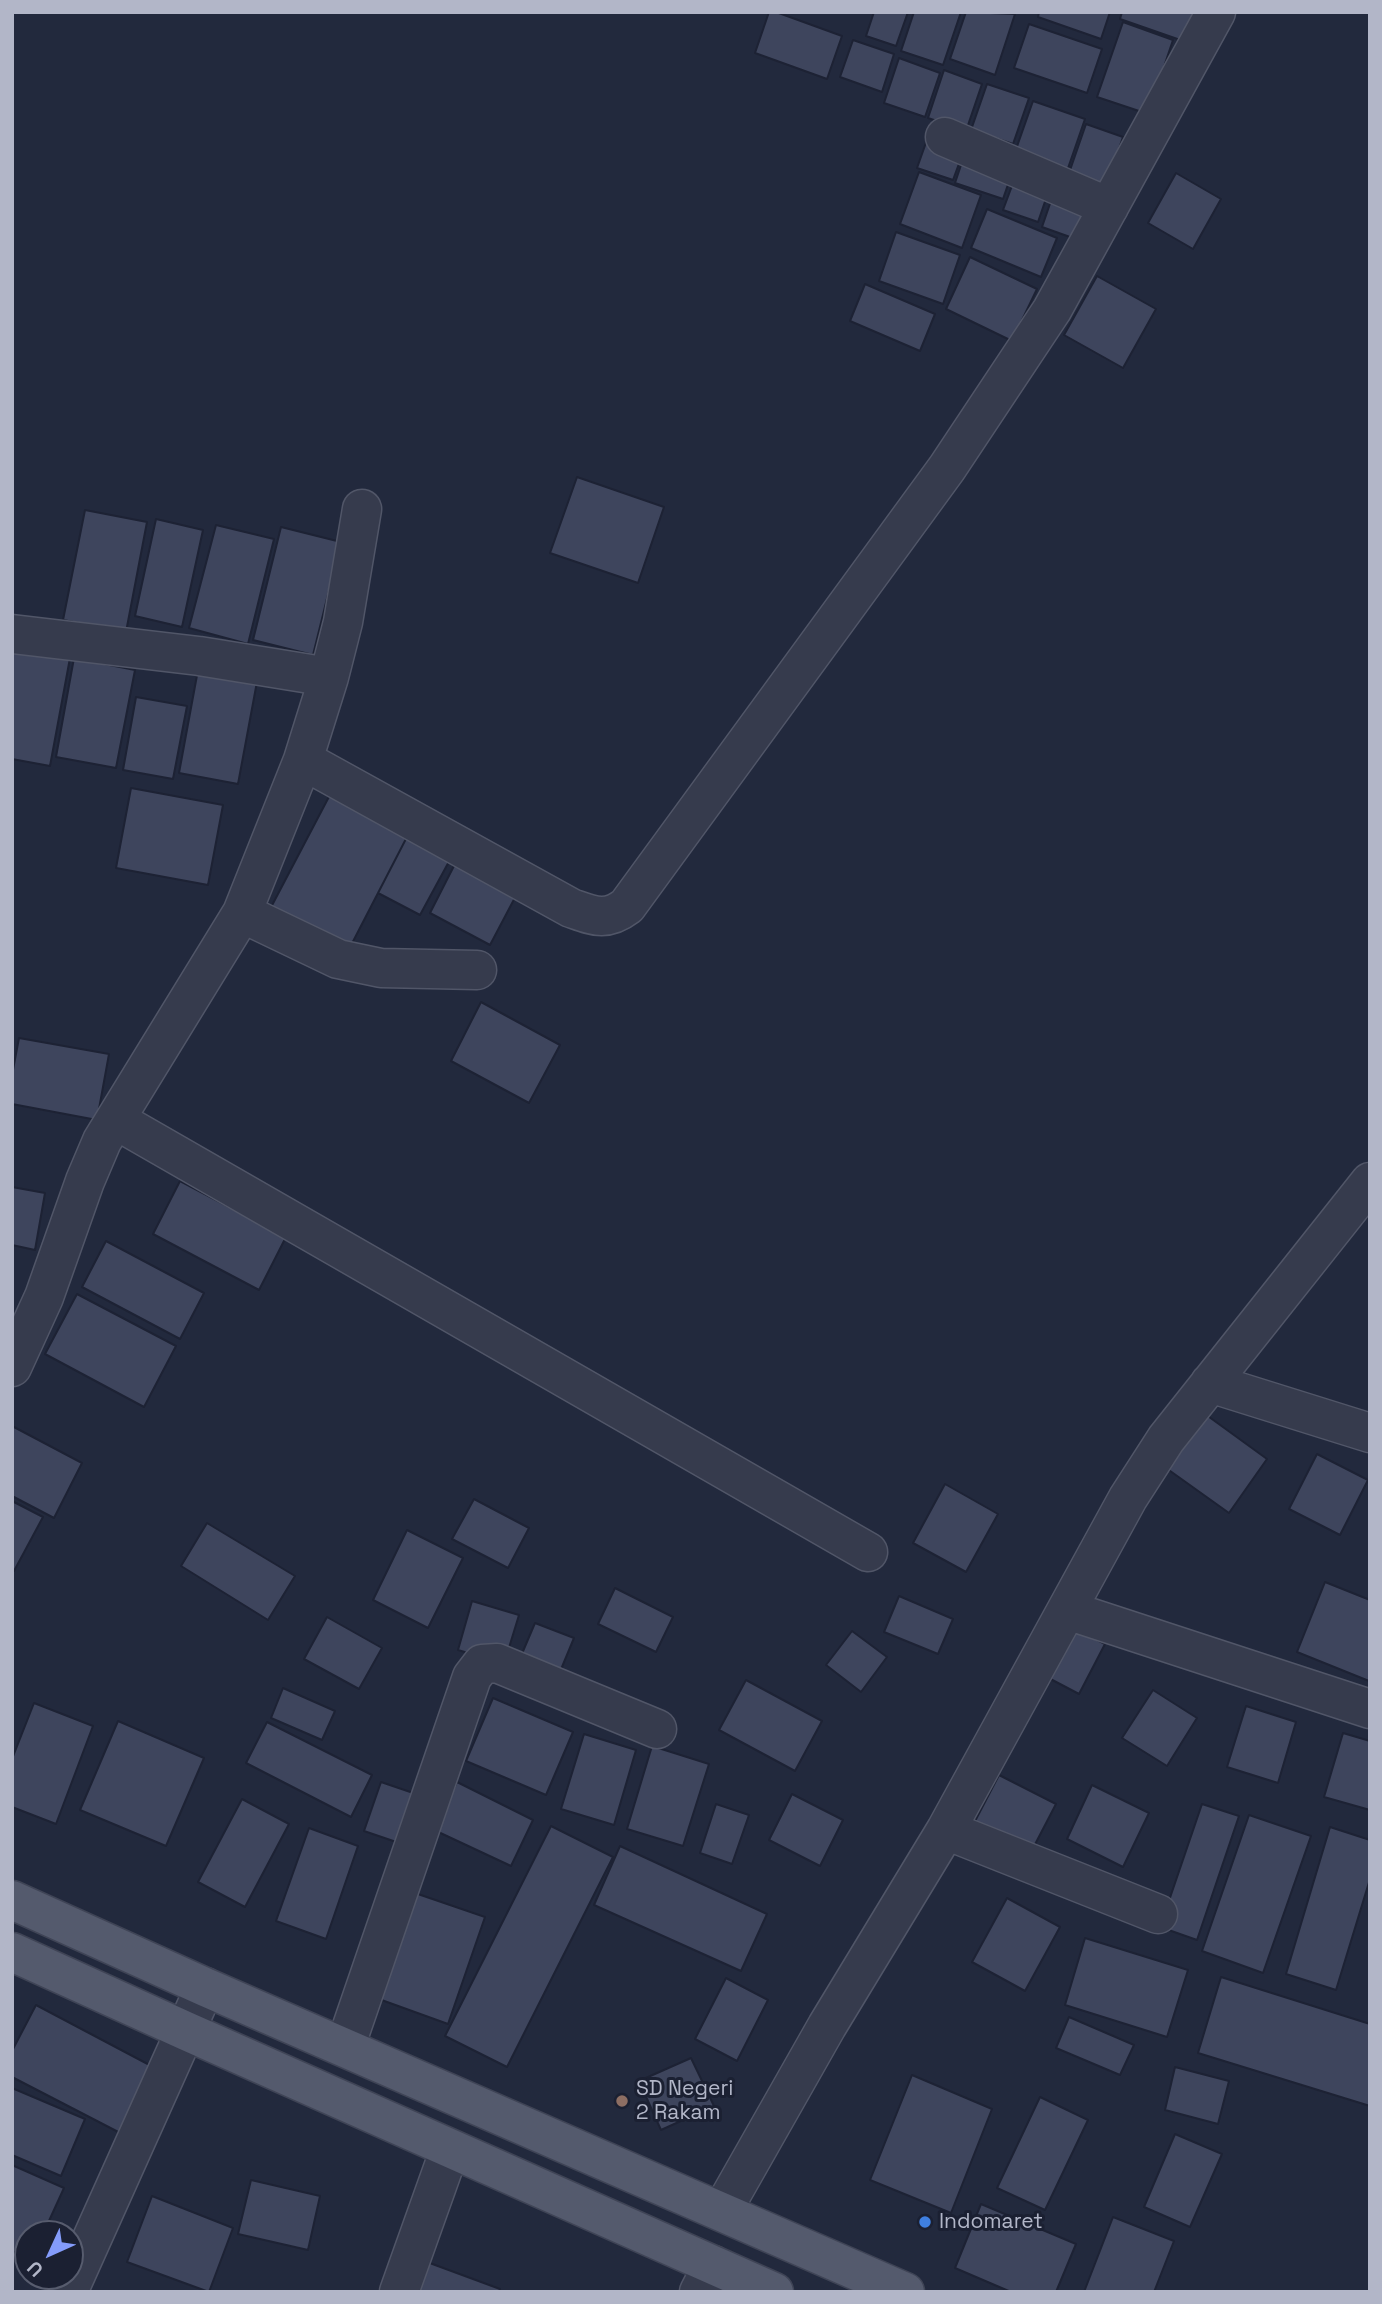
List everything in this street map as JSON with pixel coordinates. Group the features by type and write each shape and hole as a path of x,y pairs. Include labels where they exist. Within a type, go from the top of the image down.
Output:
{"main road":[{"path":"12,1900 905,2292"},
{"path":"12,1952 450,2149 706,2278 774,2292"}],"street":[{"path":"303,760 571,908 609,917 618,913 638,892 947,468 1052,310 1216,12"},
{"path":"944,137 1109,207"},
{"path":"12,1367 28,1294 85,1181 102,1141 242,913 303,760 329,677 343,622 362,509"},
{"path":"12,634 199,656 329,677"},
{"path":"242,913 338,959 381,968 477,970"},
{"path":"116,1120 867,1552"},
{"path":"722,2211 827,2026 946,1830 1128,1498 1166,1440 1370,1182"},
{"path":"1210,1383 1370,1433"},
{"path":"1067,1610 1370,1709"},
{"path":"345,2047 472,1677 482,1664 497,1663 657,1729"},
{"path":"946,1830 1158,1914"},
{"path":"68,2292 205,1987"},
{"path":"399,2292 450,2149"}],"building":[{"path":"769,12 776,12 842,36 827,79 755,53"},
{"path":"874,12 908,12 896,46 866,36"},
{"path":"914,12 961,12 943,65 901,51"},
{"path":"966,12 1015,14 995,75 950,59"},
{"path":"1039,12 1110,12 1101,39 1038,17"},
{"path":"1122,12 1196,12 1186,42 1120,19"},
{"path":"1123,22 1173,40 1148,114 1097,97"},
{"path":"1029,24 1102,49 1087,93 1014,68"},
{"path":"853,40 894,54 882,92 840,77"},
{"path":"899,58 940,73 925,117 884,103"},
{"path":"944,70 982,84 966,131 928,118"},
{"path":"987,84 1029,98 1013,144 971,130"},
{"path":"1033,101 1085,119 1066,174 1014,155"},
{"path":"1086,124 1123,137 1105,189 1068,176"},
{"path":"928,137 964,150 953,180 917,168"},
{"path":"965,153 1013,170 1003,199 955,183"},
{"path":"919,172 981,195 962,248 900,224"},
{"path":"1176,173 1221,199 1193,249 1148,223"},
{"path":"1016,175 1050,187 1038,222 1003,210"},
{"path":"1054,192 1095,206 1084,242 1042,227"},
{"path":"987,209 1057,238 1041,277 971,248"},
{"path":"896,232 960,255 943,304 879,281"},
{"path":"970,257 1037,289 1012,341 946,309"},
{"path":"1097,276 1156,309 1123,368 1064,335"},
{"path":"865,284 935,314 920,351 850,321"},
{"path":"577,477 664,507 638,583 550,553"},
{"path":"85,510 147,522 126,632 63,620"},
{"path":"156,519 203,530 182,627 135,616"},
{"path":"216,525 274,539 248,644 189,628"},
{"path":"281,527 341,542 313,655 253,640"},
{"path":"12,647 70,658 50,766 12,759"},
{"path":"74,658 135,670 116,768 56,757"},
{"path":"200,659 259,671 238,784 179,773"},
{"path":"136,697 187,706 173,779 123,770"},
{"path":"131,788 223,805 208,885 116,868"},
{"path":"332,791 409,833 346,955 268,913"},
{"path":"409,833 452,856 420,915 378,893"},
{"path":"458,858 519,890 490,945 430,913"},
{"path":"481,1002 560,1045 529,1103 451,1061"},
{"path":"19,1038 109,1054 97,1120 12,1104 12,1075"},
{"path":"180,1181 286,1237 259,1290 153,1234"},
{"path":"12,1187 45,1193 35,1250 12,1245"},
{"path":"106,1241 204,1293 180,1339 82,1287"},
{"path":"77,1294 176,1346 144,1407 45,1354"},
{"path":"1205,1414 1267,1459 1229,1513 1166,1468"},
{"path":"12,1426 82,1463 54,1518 12,1496"},
{"path":"1317,1454 1368,1480 1340,1535 1289,1509"},
{"path":"945,1484 998,1514 966,1572 913,1543"},
{"path":"474,1499 529,1528 508,1568 452,1539"},
{"path":"12,1501 43,1517 14,1571 12,1570"},
{"path":"207,1523 295,1576 268,1620 181,1566"},
{"path":"407,1530 463,1558 428,1628 373,1600"},
{"path":"1325,1582 1370,1600 1369,1681 1297,1652"},
{"path":"615,1588 673,1617 656,1652 598,1624"},
{"path":"899,1596 953,1619 938,1654 884,1632"},
{"path":"472,1601 519,1615 504,1664 458,1650"},
{"path":"327,1617 382,1648 359,1689 304,1659"},
{"path":"535,1623 574,1638 557,1679 518,1663"},
{"path":"1066,1624 1105,1644 1079,1694 1041,1674"},
{"path":"852,1631 887,1657 861,1692 826,1665"},
{"path":"746,1680 822,1721 795,1771 719,1730"},
{"path":"283,1688 335,1711 322,1740 271,1718"},
{"path":"1153,1690 1197,1718 1167,1766 1122,1738"},
{"path":"493,1698 573,1732 546,1795 466,1761"},
{"path":"34,1703 93,1726 56,1824 12,1807 12,1759"},
{"path":"1246,1706 1296,1722 1278,1783 1227,1767"},
{"path":"118,1721 204,1758 166,1846 80,1810"},
{"path":"267,1722 372,1775 351,1817 246,1763"},
{"path":"1343,1733 1370,1741 1370,1810 1324,1797"},
{"path":"584,1734 636,1750 614,1825 561,1809"},
{"path":"652,1746 709,1764 683,1846 627,1829"},
{"path":"999,1775 1056,1804 1030,1854 973,1825"},
{"path":"381,1782 422,1796 405,1845 364,1831"},
{"path":"457,1782 533,1820 511,1866 434,1830"},
{"path":"1092,1785 1149,1813 1123,1867 1067,1839"},
{"path":"792,1794 843,1820 820,1866 769,1840"},
{"path":"242,1799 289,1824 245,1907 198,1882"},
{"path":"716,1804 749,1815 732,1864 700,1853"},
{"path":"1202,1804 1239,1816 1197,1940 1160,1927"},
{"path":"1249,1815 1311,1836 1263,1973 1202,1951"},
{"path":"551,1826 613,1857 507,2067 445,2036"},
{"path":"1330,1827 1370,1840 1370,1879 1336,1990 1286,1974"},
{"path":"309,1828 358,1846 326,1939 276,1921"},
{"path":"620,1846 767,1914 741,1971 594,1905"},
{"path":"412,1892 485,1917 448,2024 376,1998"},
{"path":"1007,1898 1060,1927 1025,1991 972,1962"},
{"path":"1085,1938 1188,1970 1167,2037 1065,2005"},
{"path":"1221,1977 1370,2024 1370,2106 1198,2053"},
{"path":"726,1978 768,2000 737,2061 695,2039"},
{"path":"36,2005 159,2070 126,2136 12,2077 12,2051"},
{"path":"1069,2017 1134,2045 1120,2075 1056,2048"},
{"path":"691,2058 714,2106 661,2130 639,2081"},
{"path":"1175,2067 1229,2081 1218,2124 1165,2110"},
{"path":"912,2075 992,2109 951,2213 870,2180"},
{"path":"12,2088 85,2119 61,2176 12,2155"},
{"path":"1040,2097 1088,2120 1045,2210 997,2188"},
{"path":"1175,2134 1222,2154 1190,2227 1144,2207"},
{"path":"12,2165 64,2188 49,2220 14,2220 14,2252"},
{"path":"251,2180 320,2196 308,2250 238,2234"},
{"path":"152,2196 233,2228 209,2292 127,2262"},
{"path":"981,2204 1076,2244 1056,2292 1011,2292 955,2268"},
{"path":"1113,2217 1174,2241 1154,2292 1084,2292"},
{"path":"427,2262 500,2289 499,2292 416,2292"}],"place":[{"name":"SD Negeri 2 Rakam","path":"622,2101"},
{"name":"Indomaret","path":"925,2222"}]}
